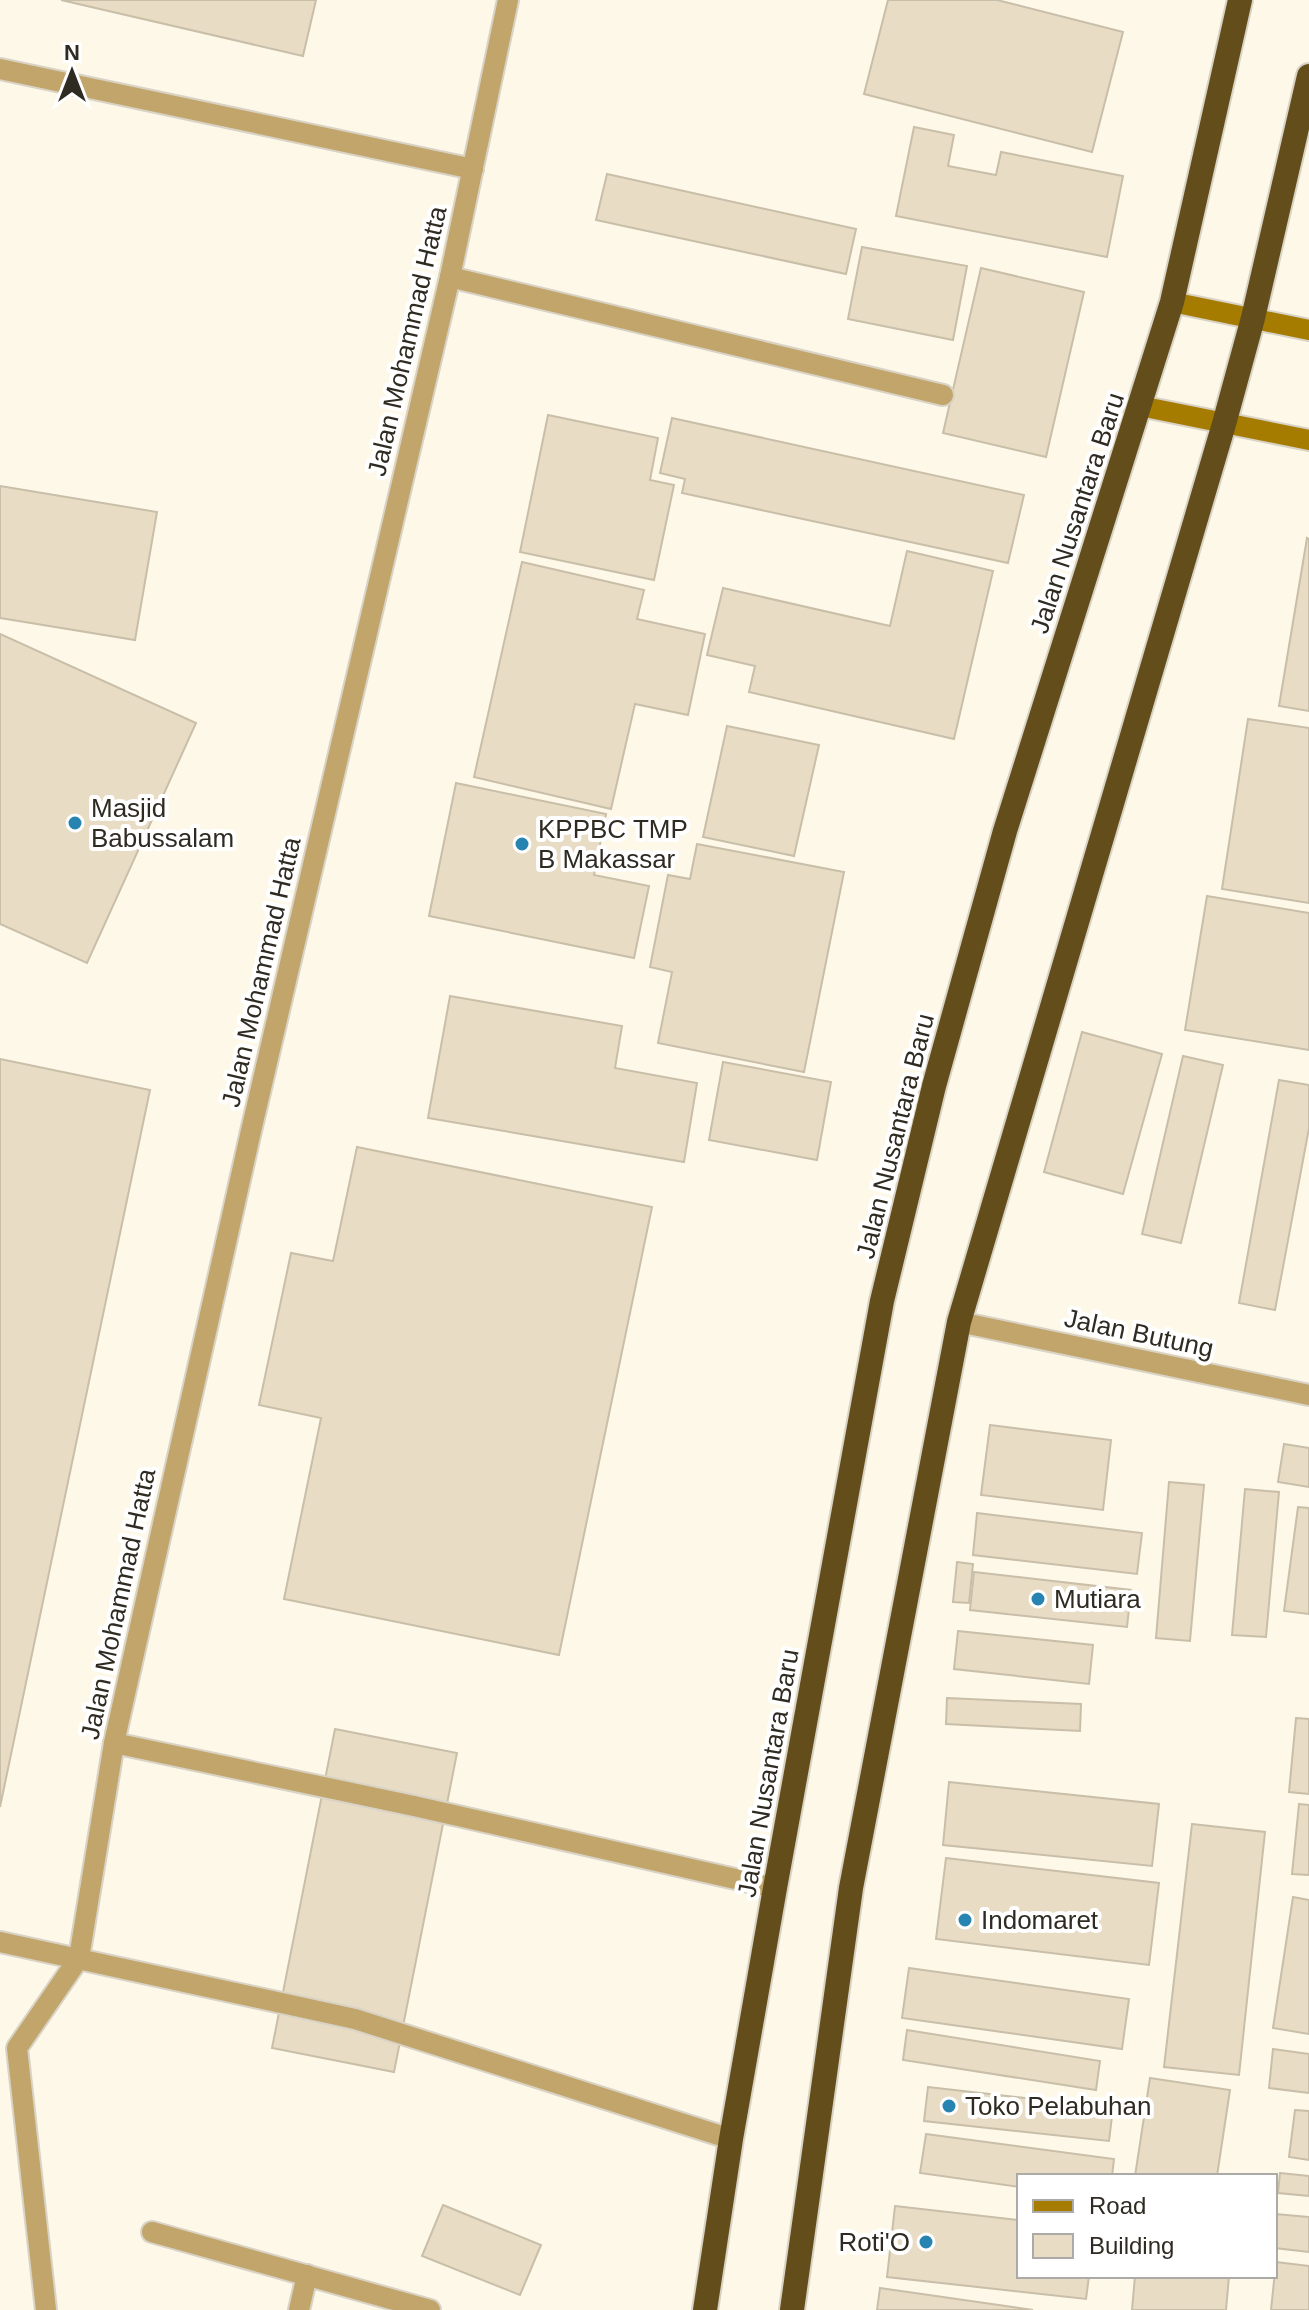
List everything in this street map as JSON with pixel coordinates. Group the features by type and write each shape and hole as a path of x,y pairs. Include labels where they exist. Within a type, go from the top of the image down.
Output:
{"highway":[{"name":"Jalan Nusantara Baru","path":"705,2310 775,1888 882,1301 934,1086 1005,831 1172,302 1240,0"},
{"path":"792,2310 851,1888 959,1322 1224,424 1253,318 1309,76"}],"main road":[{"path":"1172,302 1309,330"},
{"path":"1140,406 1309,440"}],"street":[{"name":"Jalan Mohammad Hatta","path":"79,1958 114,1743 251,1131 450,277 508,0"},
{"path":"0,69 473,169"},
{"path":"450,277 943,395"},
{"name":"Jalan Butung","path":"959,1322 1309,1395"},
{"path":"114,1743 414,1806 775,1888"},
{"path":"0,1942 355,2019 731,2139"},
{"path":"46,2310 17,2048 79,1958"},
{"path":"152,2232 430,2310"},
{"path":"299,2310 307,2275"}],"building":[{"path":"61,0 316,0 303,56"},
{"path":"888,0 997,0 1123,32 1092,152 864,94"},
{"path":"914,127 954,135 948,166 996,175 1001,152 1123,176 1107,257 896,216"},
{"path":"607,174 856,229 846,274 596,220"},
{"path":"862,247 967,266 953,340 848,319"},
{"path":"981,268 1084,292 1046,457 943,433"},
{"path":"548,415 658,438 650,480 674,485 654,580 520,552"},
{"path":"672,418 1024,495 1008,563 682,493 685,479 660,473"},
{"path":"0,486 157,512 135,640 0,618"},
{"path":"1309,539 1309,711 1279,706"},
{"path":"907,551 993,571 954,739 749,692 755,666 707,655 723,588 890,626"},
{"path":"522,562 644,590 637,619 705,634 688,715 635,704 611,809 474,777"},
{"name":"Masjid Babussalam","path":"0,634 196,723 87,963 0,924"},
{"path":"1248,719 1309,728 1309,903 1222,889"},
{"path":"727,726 819,745 794,856 703,837"},
{"name":"KPPBC TMP B Makassar","path":"456,783 606,814 594,875 649,886 634,958 429,916"},
{"path":"697,844 844,872 804,1072 658,1043 672,972 650,967 668,875 690,879"},
{"path":"1207,896 1309,913 1309,1050 1185,1030"},
{"path":"450,996 622,1026 615,1068 697,1083 684,1162 428,1118"},
{"path":"1082,1032 1162,1054 1123,1194 1044,1172"},
{"path":"1183,1056 1223,1065 1181,1243 1142,1234"},
{"path":"0,1059 150,1090 0,1807"},
{"path":"723,1062 831,1082 817,1160 709,1140"},
{"path":"1279,1080 1309,1085 1309,1128 1275,1310 1239,1303"},
{"path":"357,1147 652,1207 559,1655 284,1599 321,1418 259,1405 291,1253 333,1261"},
{"path":"990,1425 1111,1440 1103,1510 981,1495"},
{"path":"1284,1444 1309,1448 1309,1487 1278,1482"},
{"path":"1169,1482 1204,1485 1190,1641 1156,1638"},
{"path":"1245,1489 1279,1492 1266,1637 1232,1635"},
{"path":"1298,1507 1309,1508 1309,1614 1284,1611"},
{"path":"977,1513 1142,1533 1137,1574 973,1555"},
{"path":"957,1562 973,1564 969,1603 953,1602"},
{"path":"974,1572 1131,1590 1127,1627 970,1610"},
{"path":"958,1631 1093,1645 1089,1684 954,1669"},
{"path":"947,1698 1081,1704 1080,1731 946,1724"},
{"path":"1296,1718 1309,1719 1309,1794 1289,1792"},
{"path":"335,1729 457,1753 394,2072 272,2048"},
{"path":"949,1782 1159,1804 1152,1866 943,1845"},
{"path":"1299,1804 1309,1805 1309,1875 1292,1874"},
{"path":"1192,1824 1265,1832 1239,2075 1164,2067"},
{"path":"946,1858 1159,1883 1149,1965 936,1939"},
{"path":"1293,1897 1309,1900 1309,2034 1273,2028"},
{"path":"909,1968 1129,1999 1122,2049 902,2018"},
{"path":"907,2030 1100,2061 1096,2090 903,2060"},
{"path":"1273,2049 1309,2054 1309,2093 1269,2088"},
{"path":"1150,2078 1230,2090 1217,2174 1135,2174"},
{"path":"928,2087 1113,2108 1109,2141 924,2121"},
{"path":"1295,2110 1309,2111 1309,2160 1289,2157"},
{"path":"926,2134 1114,2159 1112,2174 1017,2174 1017,2187 920,2173"},
{"path":"1280,2173 1309,2176 1309,2196 1278,2193"},
{"path":"443,2205 541,2245 520,2295 422,2256"},
{"path":"895,2206 1017,2220 1017,2278 1089,2278 1086,2299 887,2277"},
{"path":"1277,2214 1309,2217 1309,2252 1277,2248"},
{"path":"1277,2262 1309,2266 1309,2310 1271,2310"},
{"path":"1135,2278 1229,2278 1226,2310 1132,2310"},
{"path":"880,2288 1033,2310 877,2310"}],"place":[{"name":"Masjid Babussalam","path":"75,823"},
{"name":"KPPBC TMP B Makassar","path":"522,844"},
{"name":"Mutiara","path":"1038,1599"},
{"name":"Indomaret","path":"965,1920"},
{"name":"Toko Pelabuhan","path":"949,2106"},
{"name":"Roti'O","path":"926,2242"}]}
